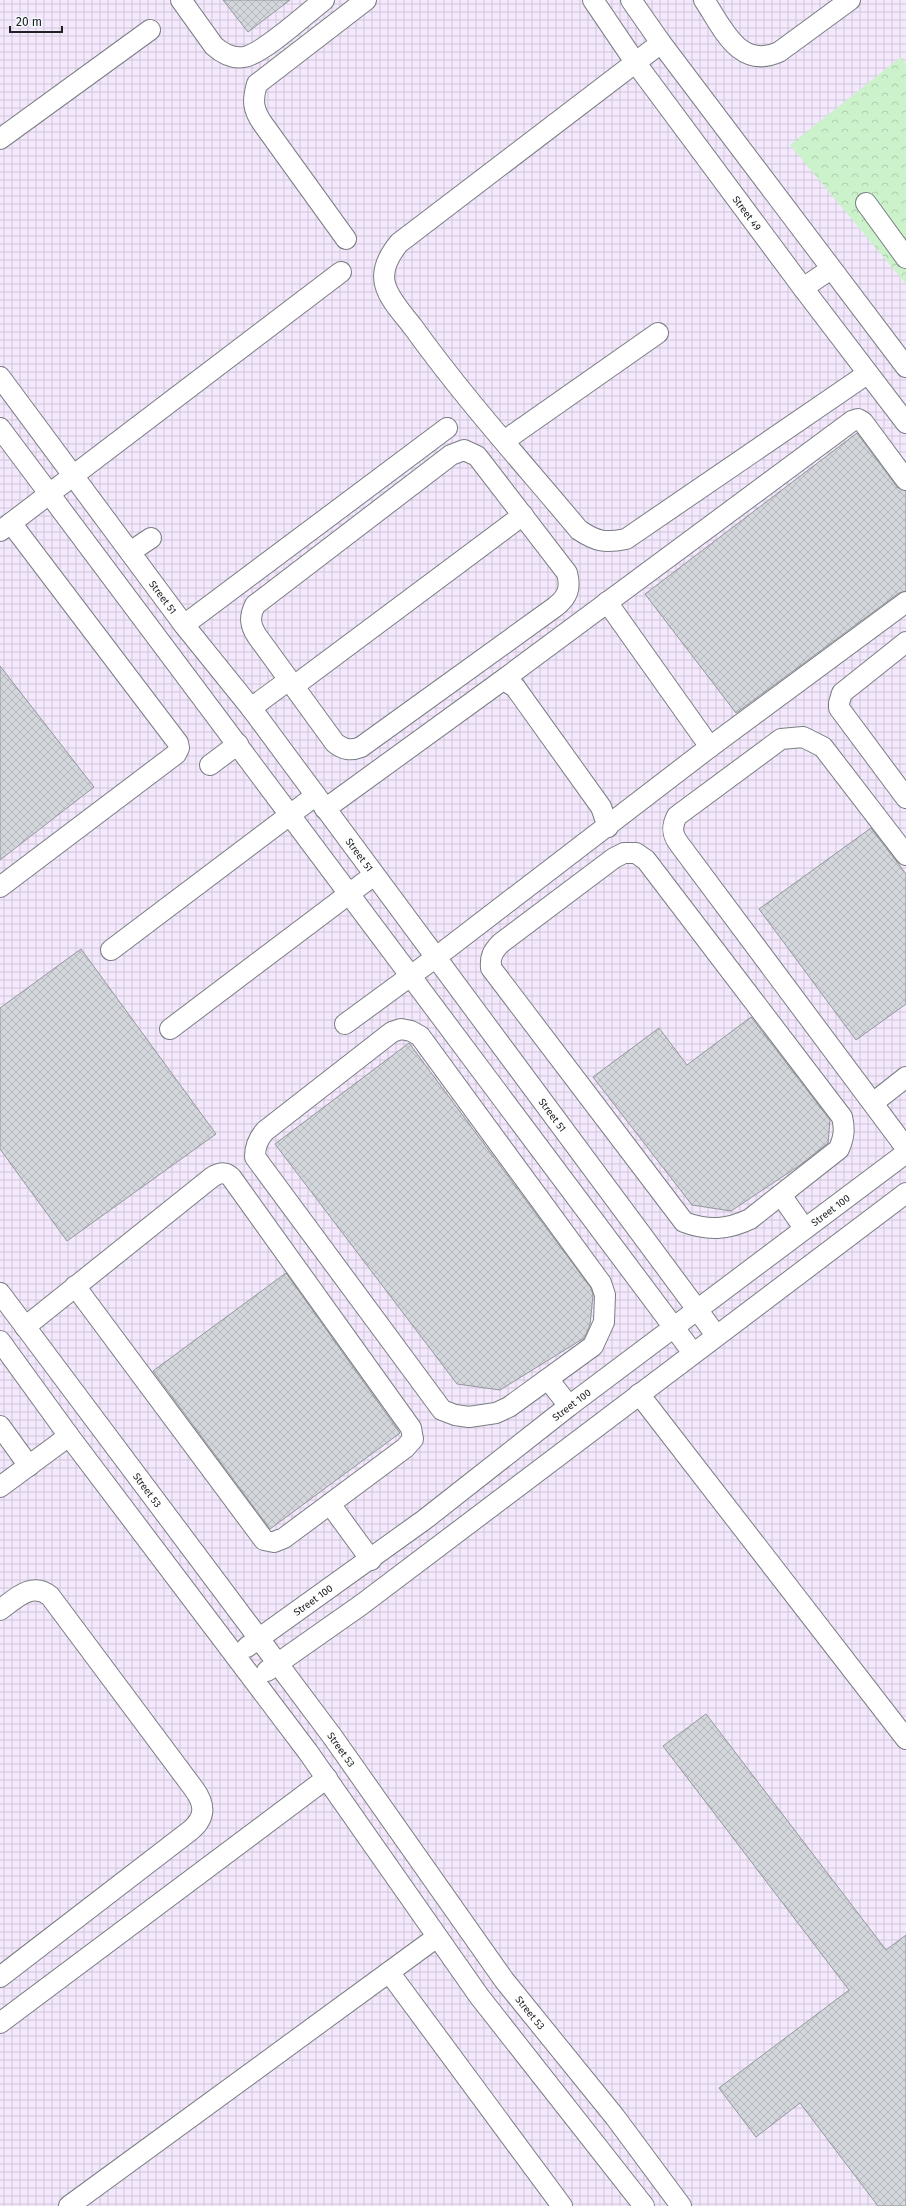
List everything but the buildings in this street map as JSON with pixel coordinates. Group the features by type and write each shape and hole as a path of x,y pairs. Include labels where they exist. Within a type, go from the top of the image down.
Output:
{"lane":[{"path":"181,0 214,46 220,52 237,58 246,57 261,49 324,0"},
{"path":"346,239 255,112 253,98 257,84 366,0"},
{"name":"Street 49","path":"593,0 635,62 867,374 906,423"},
{"path":"631,0 661,43 906,368"},
{"path":"704,0 736,46 745,53 757,57 768,56 779,52 850,0"},
{"path":"0,139 150,30"},
{"path":"661,43 399,243 389,254 385,269 385,284 392,298 433,356 579,530 593,539 615,542 626,539 867,374"},
{"path":"866,203 906,258"},
{"path":"803,288 831,269"},
{"path":"0,887 176,754 180,748 5,527 72,474 341,272"},
{"path":"504,441 658,333"},
{"name":"Street 51","path":"0,377 184,625 251,708 716,1335"},
{"path":"111,950 291,814 320,803 500,682 852,421 858,419 863,422 906,480"},
{"path":"0,428 291,814 693,1353"},
{"path":"184,625 447,428"},
{"path":"464,450 477,456 567,573 569,582 568,592 559,604 361,747 347,750 335,743 291,683 252,629 251,613 255,605 457,451 464,450"},
{"path":"251,708 291,683 523,515"},
{"path":"130,552 151,538"},
{"path":"607,602 710,747"},
{"path":"345,1024 435,958 710,747 906,602"},
{"path":"906,642 842,693 838,703 839,708 906,798"},
{"path":"500,682 506,681 514,687 601,808 608,826"},
{"path":"906,855 823,747 803,737 782,739 677,816 673,823 675,839 874,1103 906,1148"},
{"path":"210,765 238,744"},
{"path":"624,852 636,853 646,860 842,1117 844,1139 839,1149 781,1194 750,1219 737,1225 710,1229 684,1222 491,968 490,958 494,950 614,858 624,852"},
{"path":"170,1029 374,875"},
{"path":"401,1029 411,1031 420,1036 601,1282 606,1308 600,1334 593,1346 548,1379 509,1407 496,1413 469,1417 455,1415 442,1410 255,1157 255,1147 259,1138 265,1131 392,1032 401,1029"},
{"path":"874,1103 906,1077"},
{"name":"Street 100","path":"235,1655 371,1560 569,1406 804,1228 906,1153"},
{"path":"25,1327 75,1286 211,1178 221,1173 228,1175 413,1432 413,1439 408,1446 280,1541 269,1542 264,1540 75,1286"},
{"path":"254,1680 276,1663 361,1605 716,1335 906,1193"},
{"path":"781,1194 804,1228"},
{"name":"Street 53","path":"0,1293 332,1736 504,1980 615,2117 681,2206"},
{"path":"1,1343 326,1778 479,1996 644,2206"},
{"path":"548,1379 569,1406"},
{"path":"639,1394 906,1739"},
{"path":"0,1426 29,1466"},
{"path":"0,1487 69,1436"},
{"path":"330,1504 371,1560"},
{"path":"0,1610 26,1592 34,1589 43,1590 50,1596 197,1793 203,1806 200,1820 191,1830 0,1977"},
{"path":"0,2023 326,1778"},
{"path":"69,2206 437,1936"},
{"path":"389,1972 562,2206"}],"shaded area":[{"path":"0,0 906,0 906,2206 0,2206"}],"green space":[{"path":"901,57 906,64 906,284 790,145"}]}
